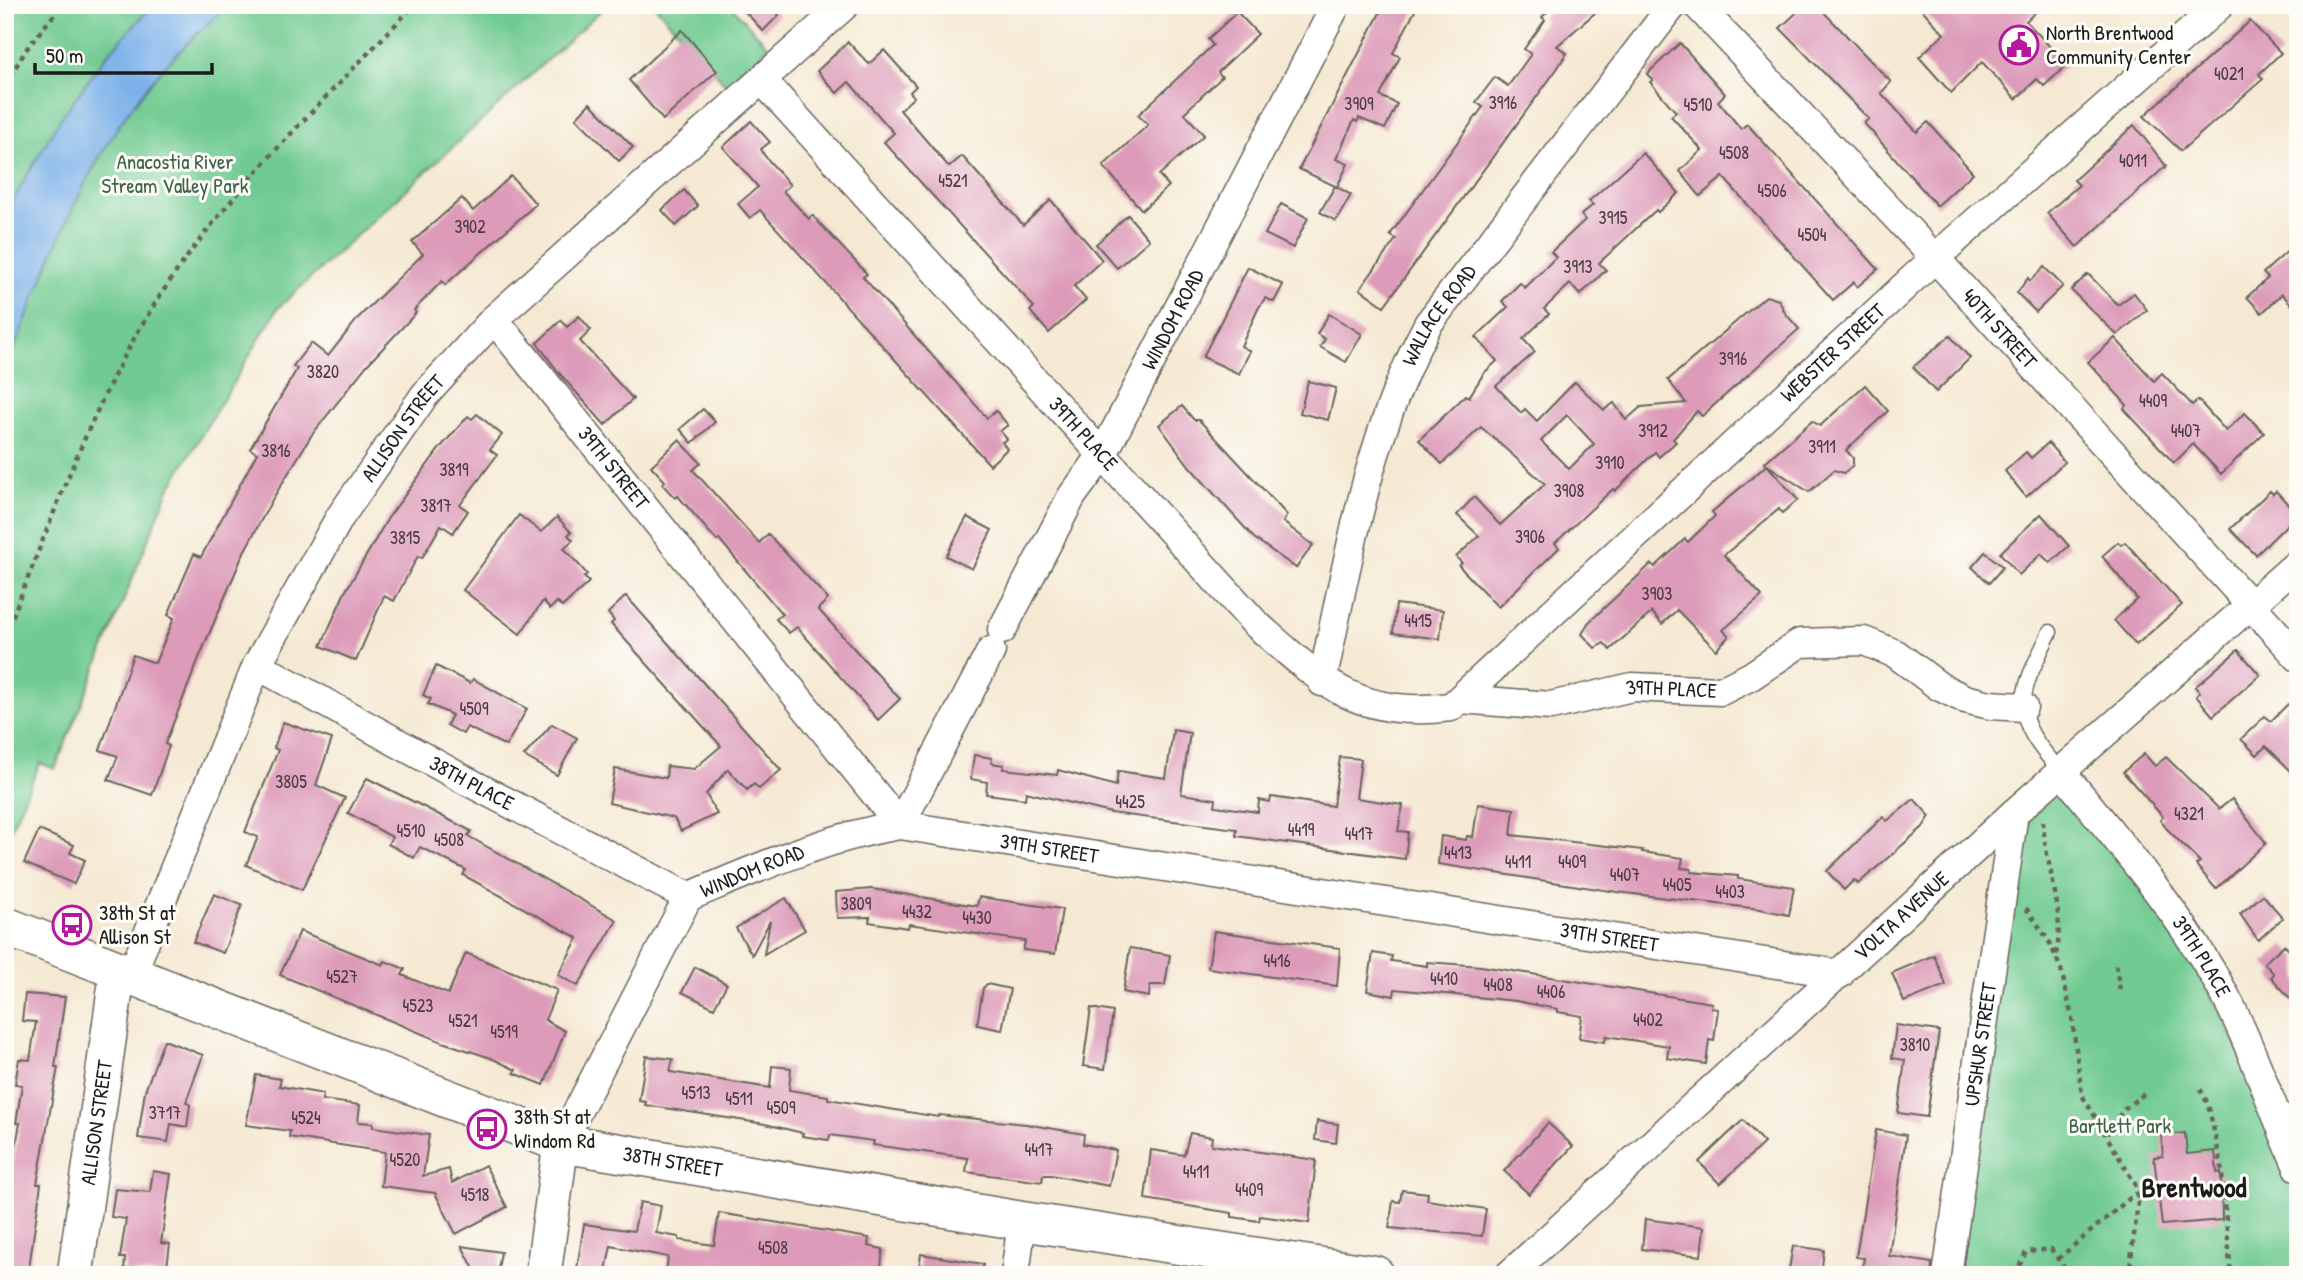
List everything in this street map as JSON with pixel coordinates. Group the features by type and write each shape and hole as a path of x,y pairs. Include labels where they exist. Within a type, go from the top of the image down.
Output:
{"main road":[{"name":"38TH STREET","path":"5,926 561,1143 1022,1221 1375,1275"}],"street":[{"name":"ALLISON STREET","path":"75,1275 124,973 257,665 340,517 424,396 494,319 845,5"},
{"name":"WINDOM ROAD","path":"543,1275 561,1143 688,897 846,836 900,825 1072,496 1103,454 1336,5"},
{"name":"WALLACE ROAD","path":"1322,682 1367,473 1391,399 1407,364 1428,324 1673,5"},
{"name":"40TH STREET","path":"1697,5 1935,258 2298,657"},
{"name":"WEBSTER STREET","path":"1456,703 1935,258 2220,5"},
{"name":"39TH PLACE","path":"762,80 1255,623 1322,682 1373,704 1404,710 1456,703 1551,706 1632,687 1721,691 1751,676 1800,643 1864,641 1896,654 1940,687 1965,699 1990,705 2023,707"},
{"name":"39TH STREET","path":"494,319 900,825 1840,974"},
{"name":"VOLTA AVENUE","path":"1510,1275 2014,813 2298,563"},
{"name":"38TH PLACE","path":"257,665 465,780 688,897"},
{"name":"39TH PLACE","path":"2062,771 2164,902 2210,970 2230,1005 2298,1167"},
{"name":"UPSHUR STREET","path":"1947,1275 2014,813"},
{"path":"1015,1275 1022,1221"}],"lane":[{"path":"2050,632 2024,687 2023,707 2030,729 2042,751 2062,771"}],"path":[{"path":"5,84 28,47 62,5"},
{"path":"5,635 105,395 156,303 213,223 251,179 414,5"},
{"path":"2043,816 2048,866 2060,912 2056,955 2072,1018 2082,1094 2130,1172 2138,1194 2129,1275"},
{"path":"2019,900 2056,955"},
{"path":"2116,965 2120,991"},
{"path":"2200,1089 2207,1104 2222,1186 2231,1275"},
{"path":"2107,1134 2124,1109 2144,1094"},
{"path":"2222,1186 2234,1186"},
{"path":"2058,1259 2138,1194 2158,1192"},
{"path":"2015,1275 2026,1252 2051,1249 2065,1269 2062,1275"}],"green space":[{"name":"Anacostia River Stream Valley Park","path":"5,5 607,5 278,308 168,491 55,769 40,763 5,842"},
{"path":"654,5 730,5 769,47 727,86"},
{"name":"Bartlett Park","path":"2061,771 2164,902 2298,1167 2298,1275 1947,1275 2014,813"}],"water":[{"path":"153,5 228,5 158,74 103,151 66,223 5,372 5,214 58,122 106,56"}],"building":[{"path":"739,5 770,5 779,15 763,31"},
{"path":"1384,5 1418,5 1393,53 1400,57 1380,96 1397,104 1385,129 1359,118 1357,122 1354,120 1336,159 1348,164 1337,187 1299,169"},
{"path":"1554,5 1604,5 1557,46 1567,53 1557,69 1384,306 1360,289 1396,239 1390,235 1483,107 1476,102 1495,77 1508,86 1531,54 1524,49 1545,20 1542,17"},
{"path":"1805,5 1817,5 1891,82 1881,93 1917,132 1928,122 1973,173 1937,206 1864,123 1869,119 1780,28"},
{"path":"1918,5 2043,5 2026,21 2067,65 2044,86 2037,79 2016,99 1982,62 1951,93 1919,57 1944,34"},
{"path":"1237,12 1258,34 1218,72 1222,77 1184,113 1204,135 1159,175 1169,186 1142,210 1103,166 1148,125 1138,115 1213,45 1208,39"},
{"path":"2250,21 2281,53 2259,74 2263,79 2181,151 2144,116"},
{"path":"682,30 717,71 663,120 629,80"},
{"path":"848,42 869,64 884,50 916,86 910,92 914,97 900,110 949,167 962,156 1023,225 1051,200 1102,260 1074,286 1086,300 1049,333 1030,311 1034,307 884,142 894,133 849,82 837,93 817,71"},
{"path":"1680,43 1725,94 1718,101 1741,129 1747,124 1878,269 1857,287 1854,282 1833,300 1723,177 1700,196 1680,171 1702,150 1671,116 1676,112 1650,82 1653,80 1647,74"},
{"path":"590,103 633,147 619,161 576,118"},
{"path":"751,121 770,142 761,149 764,155 790,185 783,191 809,219 812,215 867,274 863,277 987,418 996,411 1008,425 1000,431 1007,439 1002,442 1007,449 990,465 760,210 750,218 738,204 758,187 723,147"},
{"path":"2134,125 2166,166 2077,247 2047,213 2079,185 2074,180"},
{"path":"1643,153 1679,193 1658,212 1656,210 1599,263 1606,270 1580,295 1570,284 1544,309 1549,314 1523,339 1535,352 1496,386 1521,413 1525,409 1537,421 1575,382 1604,410 1614,403 1626,420 1641,407 1686,403 1668,380 1766,296 1779,300 1785,313 1799,329 1702,416 1697,411 1673,439 1676,442 1659,457 1655,452 1615,491 1613,489 1555,543 1559,548 1498,607 1459,566 1462,563 1456,557 1479,536 1457,515 1474,497 1500,525 1545,484 1481,427 1442,464 1419,440 1466,395 1469,397 1484,373 1497,361 1476,337 1508,307 1502,301 1520,283 1525,288 1556,257 1551,252 1585,220 1581,215 1593,205 1589,201","holes":["1567,415 1594,444 1569,469 1541,441"]},
{"path":"511,176 536,204 445,285 442,281 414,310 416,313 367,365 311,436 272,500 244,552 201,653 165,744 169,746 152,795 108,780 118,756 100,750 133,655 155,663 174,618 168,615 194,554 201,557 257,453 250,449 297,369 293,366 311,343 328,356 359,317 423,254 412,242 462,198 473,211"},
{"path":"1335,186 1351,195 1336,221 1320,212"},
{"path":"684,190 698,206 676,226 662,210"},
{"path":"1281,204 1308,218 1293,248 1265,234"},
{"path":"1128,215 1149,240 1117,268 1096,244"},
{"path":"2298,242 2298,312 2282,294 2262,313 2247,297 2268,278 2263,273"},
{"path":"1248,267 1283,285 1274,302 1265,298 1258,309 1241,346 1250,351 1239,374 1203,357"},
{"path":"2044,267 2063,286 2036,312 2017,293 2028,278 2030,281"},
{"path":"2088,274 2118,305 2134,293 2147,310 2117,335 2071,290"},
{"path":"1329,314 1362,334 1346,362 1320,347 1325,339 1317,334"},
{"path":"579,316 591,330 580,341 633,399 605,425 537,343 561,320 567,327"},
{"path":"1950,336 1970,358 1936,392 1913,367"},
{"path":"2115,338 2154,381 2162,373 2192,405 2198,400 2226,431 2245,413 2264,433 2221,474 2193,444 2174,463 2124,409 2127,405 2088,362"},
{"path":"1308,381 1336,388 1328,420 1300,413"},
{"path":"1865,385 1888,411 1846,450 1853,458 1853,465 1844,473 1834,470 1809,492 1764,463 1812,421 1820,426"},
{"path":"1182,406 1194,420 1199,420 1287,515 1283,522 1313,545 1296,568 1254,538 1190,467 1159,425"},
{"path":"703,409 715,422 692,443 680,429"},
{"path":"477,414 502,435 490,450 497,455 460,505 468,511 453,533 441,525 422,558 418,556 394,601 384,596 356,661 321,646 344,594 388,518 440,448 468,416 472,419"},
{"path":"679,440 701,463 693,470 759,543 768,534 828,599 818,609 900,699 878,720 797,627 789,633 776,619 782,614 719,539 717,541 678,496 675,498 662,484 665,481 651,466"},
{"path":"2048,443 2065,462 2026,497 2005,471 2026,452 2031,458"},
{"path":"1767,465 1798,500 1782,513 1779,509 1724,555 1762,596 1723,630 1729,636 1716,650 1677,610 1662,624 1652,612 1610,650 1604,643 1595,648 1582,634 1588,623 1651,564 1655,567 1685,539 1688,542 1715,516 1712,512"},
{"path":"2270,491 2273,494 2276,491 2295,512 2292,515 2294,518 2256,555 2230,529"},
{"path":"2041,514 2069,546 2050,563 2041,554 2019,575 2000,553"},
{"path":"519,515 541,532 557,517 571,532 568,535 573,540 564,548 587,574 584,577 589,582 562,607 557,602 550,609 543,601 520,634 463,590"},
{"path":"967,517 992,530 972,569 946,556"},
{"path":"2118,542 2121,545 2125,542 2182,605 2136,645 2114,620 2137,599 2102,556"},
{"path":"1985,552 2003,567 1989,583 1972,567"},
{"path":"626,596 781,770 759,789 754,784 747,790 728,769 706,794 717,814 681,831 674,818 609,803 615,769 666,778 667,766 694,769 721,746 611,624 614,621 608,613"},
{"path":"1396,604 1443,610 1440,639 1393,633"},
{"path":"2238,650 2260,675 2213,716 2196,696 2200,692 2195,687"},
{"path":"436,666 470,683 473,679 527,709 506,746 467,727 463,734 447,725 452,715 428,704 431,699 423,695"},
{"path":"2288,704 2298,714 2298,778 2266,746 2257,755 2241,739 2265,716 2271,721"},
{"path":"283,722 332,739 316,785 345,798 302,890 246,865 258,837 245,832 278,750 274,748"},
{"path":"552,724 577,738 557,775 524,756"},
{"path":"1173,730 1190,733 1181,794 1216,799 1215,806 1258,812 1259,800 1270,802 1271,797 1333,806 1340,757 1361,759 1356,798 1403,805 1398,831 1408,832 1405,859 1236,836 1237,829 1111,813 1026,792 1025,799 986,794 987,782 971,779 974,755 992,758 991,763 1004,765 1003,769 1057,775 1058,770 1116,786 1118,771 1166,778"},
{"path":"2144,754 2155,766 2166,757 2219,809 2232,799 2266,843 2216,889 2196,865 2200,862 2167,829 2160,820 2163,817 2123,772"},
{"path":"367,778 471,831 468,836 617,920 578,986 558,975 578,938 463,875 466,870 420,847 414,858 388,844 392,837 348,813"},
{"path":"1914,799 1930,816 1923,827 1858,884 1854,880 1844,890 1827,871 1883,817 1887,821"},
{"path":"1478,804 1514,809 1511,835 1643,850 1642,852 1683,858 1681,868 1691,869 1691,872 1738,876 1738,879 1794,887 1789,915 1438,864 1441,836 1466,840 1467,836 1473,837"},
{"path":"39,830 74,845 70,853 85,860 74,884 24,863"},
{"path":"872,889 977,906 979,897 1062,909 1055,954 1023,950 1025,941 909,924 908,928 869,922 870,917 837,918 836,892"},
{"path":"214,894 242,905 223,953 193,942"},
{"path":"2263,895 2283,918 2258,940 2240,914"},
{"path":"786,898 805,930 764,954 770,921 752,955 736,928"},
{"path":"300,931 383,965 385,961 405,969 402,975 448,994 466,953 557,990 545,1020 565,1031 544,1085 514,1073 516,1070 491,1058 442,1042 280,975"},
{"path":"1214,931 1340,948 1337,986 1208,968"},
{"path":"2284,945 2298,959 2298,1007 2271,977 2274,974 2264,963"},
{"path":"1130,948 1170,955 1165,985 1150,985 1149,997 1123,992"},
{"path":"1373,953 1392,956 1391,961 1427,966 1427,962 1481,966 1712,1003 1711,1008 1718,1009 1714,1041 1709,1040 1706,1064 1667,1058 1669,1046 1606,1036 1605,1042 1579,1038 1582,1016 1558,1012 1558,1009 1516,1001 1395,989 1394,996 1367,991"},
{"path":"1934,955 1946,985 1904,1002 1892,973"},
{"path":"695,967 727,984 714,1008 682,992"},
{"path":"987,984 1010,989 1002,1030 977,1025 983,988"},
{"path":"25,994 65,997 55,1067 58,1067 37,1184 41,1184 29,1268 5,1266 5,1162 13,1163 20,1123 16,1123 22,1085 15,1084 19,1059 30,1060 36,1022 22,1021"},
{"path":"1091,1008 1113,1012 1105,1069 1083,1066"},
{"path":"1896,1025 1939,1031 1927,1117 1898,1113 1905,1060 1892,1058"},
{"path":"164,1040 203,1055 186,1102 190,1105 187,1127 171,1124 168,1142 138,1138 145,1091"},
{"path":"646,1056 673,1059 670,1072 770,1088 772,1066 791,1068 789,1090 828,1096 828,1099 938,1117 1026,1124 1084,1134 1083,1144 1116,1150 1109,1186 1051,1175 1043,1175 1042,1182 966,1172 968,1158 873,1145 874,1141 830,1135 829,1140 802,1136 803,1133 765,1124 645,1105 646,1102 639,1101"},
{"path":"256,1075 281,1079 279,1086 323,1094 322,1100 360,1105 358,1122 373,1123 373,1127 429,1135 423,1176 449,1169 452,1183 485,1165 507,1207 456,1234 435,1193 381,1186 385,1152 289,1137 290,1131 246,1125"},
{"path":"1743,1120 1764,1143 1720,1184 1699,1162"},
{"path":"1317,1121 1338,1124 1336,1143 1315,1140"},
{"path":"1548,1123 1573,1146 1529,1194 1504,1171"},
{"path":"1876,1130 1906,1135 1889,1256 1932,1263 1931,1275 1861,1275 1864,1258 1856,1257"},
{"path":"1190,1133 1212,1137 1211,1145 1316,1160 1309,1223 1260,1216 1259,1221 1232,1217 1232,1213 1145,1199 1151,1150 1184,1155"},
{"path":"2185,1133 2187,1154 2215,1151 2217,1173 2221,1172 2222,1220 2162,1225 2154,1157 2163,1156 2161,1135"},
{"path":"153,1171 171,1174 161,1243 170,1244 166,1275 124,1272 125,1258 120,1258 126,1219 111,1217 115,1189 150,1192"},
{"path":"1402,1190 1428,1193 1427,1200 1486,1209 1482,1236 1389,1228 1393,1201 1400,1202"},
{"path":"640,1202 661,1206 656,1233 679,1237 679,1240 714,1245 719,1213 869,1238 868,1246 883,1249 880,1275 768,1275 734,1270 733,1275 689,1275 666,1272 668,1257 611,1246 605,1275 576,1275 584,1224 634,1231"},
{"path":"1645,1219 1704,1227 1701,1256 1642,1249"},
{"path":"462,1246 501,1252 497,1275 477,1275"},
{"path":"1793,1246 1824,1250 1821,1275 1788,1275"},
{"path":"921,1254 983,1264 982,1275 918,1275"}],"place":[{"name":"North Brentwood Community Center","path":"2019,45"},
{"name":"38th St at Allison St","path":"72,925"},
{"name":"38th St at Windom Rd","path":"487,1129"}],"district":[{"name":"Brentwood","path":"2194,1187"}]}
